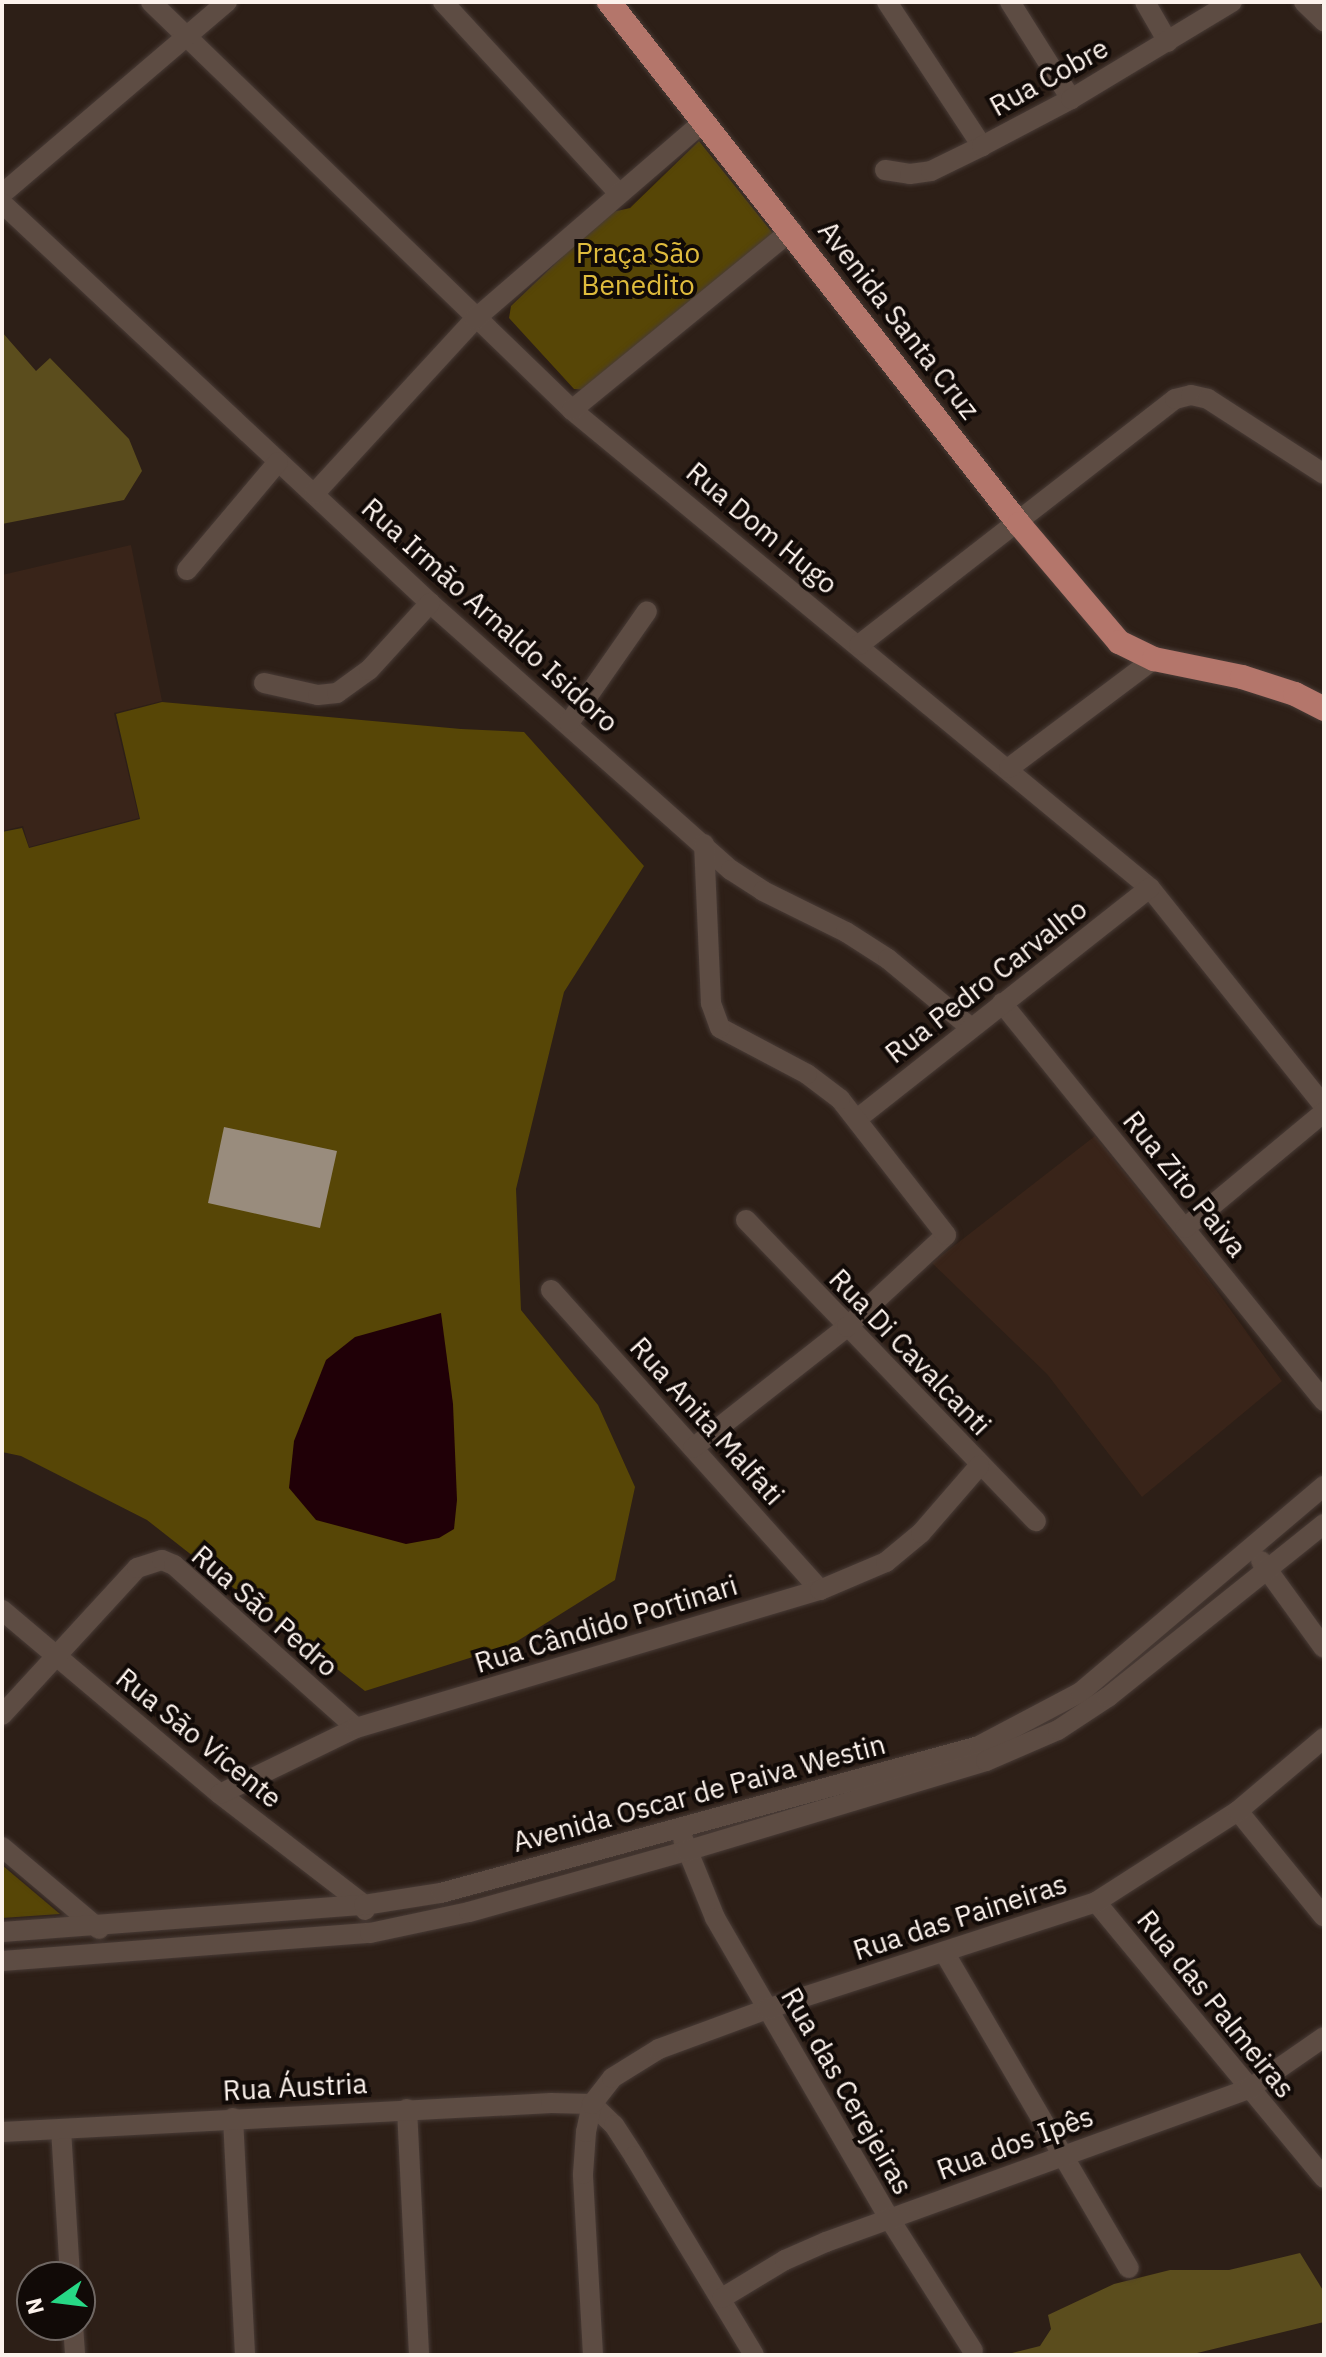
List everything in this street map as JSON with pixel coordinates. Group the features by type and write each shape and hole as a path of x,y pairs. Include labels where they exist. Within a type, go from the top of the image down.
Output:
{"main road":[{"name":"Avenida Santa Cruz","path":"609,2 702,123 792,230 1019,524 1119,642 1154,659 1242,677 1295,694 1324,709"}],"street":[{"name":"Rua Dom Hugo","path":"151,2 572,410 1009,768 1150,888 1324,1106"},
{"path":"2,194 189,38 227,2"},
{"path":"443,2 618,192"},
{"path":"887,2 982,146"},
{"path":"1010,2 1071,99"},
{"path":"1145,2 1168,42"},
{"name":"Rua Cobre","path":"885,170 910,174 931,171 1071,99 1232,2"},
{"path":"1304,2 1324,21"},
{"path":"314,494 475,319 618,192 702,123"},
{"name":"Rua Irmão Arnaldo Isidoro","path":"2,203 430,603 569,723 731,870 763,891 846,932 888,959 971,1028"},
{"path":"572,410 792,230"},
{"path":"859,645 1019,524 1175,399 1191,395 1208,399 1324,474"},
{"path":"187,570 278,462"},
{"path":"264,683 318,695 337,693 369,670 430,603"},
{"path":"569,723 647,611"},
{"path":"1009,768 1154,659"},
{"path":"693,1448 847,1327 946,1235 840,1099 807,1074 720,1028 711,1003 704,844"},
{"name":"Rua Pedro Carvalho","path":"857,1119 1150,888"},
{"name":"Rua Zito Paiva","path":"1002,1003 1324,1401"},
{"path":"1185,1228 1324,1112"},
{"name":"Rua Di Cavalcanti","path":"746,1220 979,1466 1036,1521"},
{"name":"Rua Anita Malfati","path":"551,1290 820,1590"},
{"name":"Rua Cândido Portinari","path":"220,1794 356,1728 820,1590 886,1562 921,1533 979,1466"},
{"name":"Avenida Oscar de Paiva Westin","path":"2,1932 364,1905 441,1893 680,1827 983,1753 1081,1692 1324,1486"},
{"name":"Avenida Oscar de Paiva Westin","path":"2,1961 370,1933 469,1912 686,1851 1058,1730 1108,1697 1268,1572 1324,1524"},
{"path":"1252,1548 1324,1648"},
{"name":"Rua São Pedro","path":"2,1715 137,1568 162,1560 174,1565 356,1728"},
{"name":"Rua São Vicente","path":"2,1610 220,1794 364,1905"},
{"name":"Rua das Paineiras","path":"592,2104 612,2078 634,2062 767,2009 1096,1902 1238,1811 1324,1738"},
{"path":"1238,1811 1324,1917"},
{"name":"Rua das Cerejeiras","path":"680,1827 686,1851 715,1918 889,2218 973,2351"},
{"path":"2,1847 98,1925 103,1953"},
{"name":"Rua das Palmeiras","path":"1096,1902 1324,2178"},
{"path":"364,1905 370,1933"},
{"path":"944,1952 1129,2268"},
{"name":"Rua dos Ipês","path":"722,2298 785,2260 889,2218 1249,2089 1324,2037"},
{"path":"592,2104 614,2125 754,2355"},
{"path":"592,2104 583,2174 593,2355"},
{"name":"Rua Áustria","path":"2,2132 407,2109 592,2104"},
{"path":"407,2109 419,2355"},
{"path":"233,2118 245,2355"},
{"path":"61,2129 69,2261"}],"shaded area":[{"path":"2,332 36,371 50,358 129,439 142,471 124,500 2,524"},
{"path":"131,545 162,701 114,713 139,818 29,847 23,826 2,831 2,575"},
{"path":"1095,1136 1193,1258 1282,1381 1142,1497 1047,1374 932,1263"},
{"path":"441,1313 453,1404 457,1500 454,1529 439,1538 406,1544 316,1520 289,1488 294,1441 326,1360 355,1337"},
{"path":"1300,2253 1324,2292 1324,2322 1189,2355 1004,2355 1040,2346 1051,2329 1048,2315 1114,2284 1170,2270 1229,2270"}],"green space":[{"name":"Praça São Benedito","path":"699,141 775,236 588,390 574,389 509,318 511,306 608,213 630,208"},
{"path":"162,702 524,732 644,866 564,992 516,1189 521,1310 598,1405 635,1487 615,1580 511,1645 365,1691 147,1520 21,1456 2,1452 2,832 22,828 29,848 140,819 116,714"},
{"path":"2,1865 60,1914 2,1918"}],"building":[{"path":"224,1127 337,1151 320,1228 208,1203"}]}
